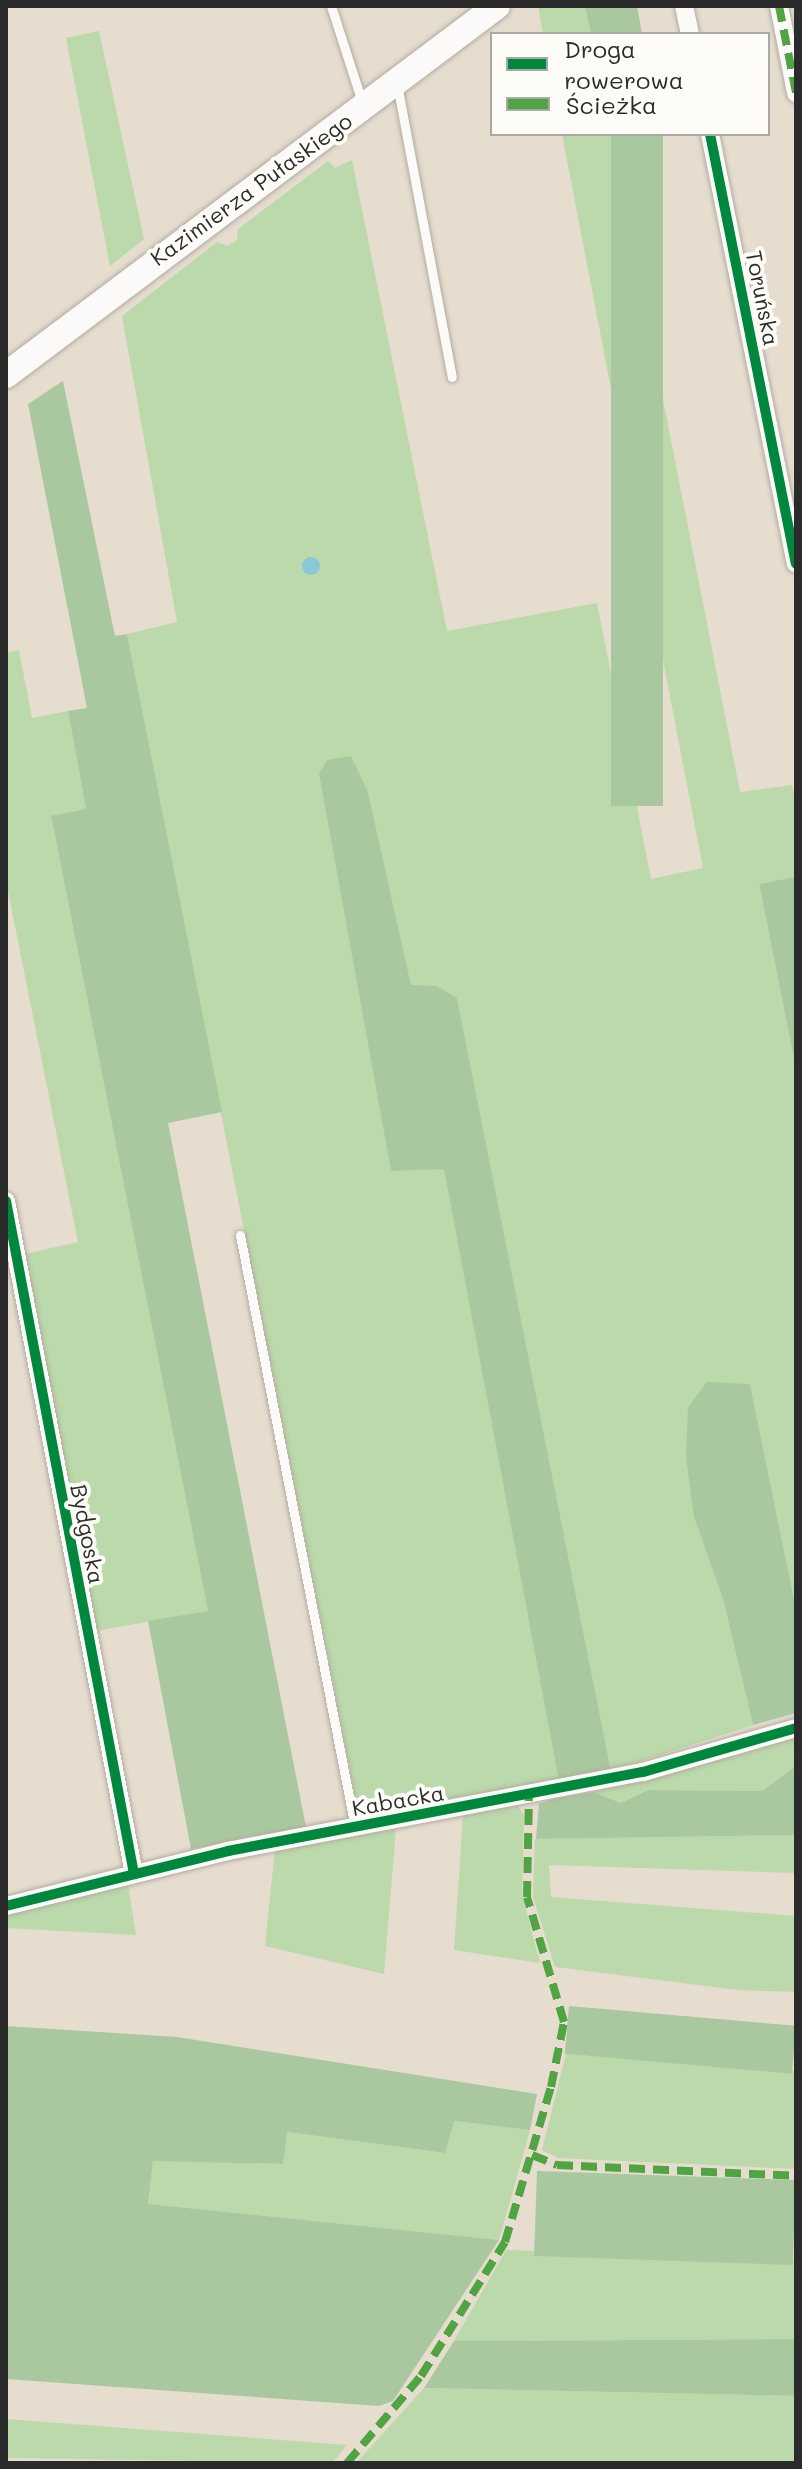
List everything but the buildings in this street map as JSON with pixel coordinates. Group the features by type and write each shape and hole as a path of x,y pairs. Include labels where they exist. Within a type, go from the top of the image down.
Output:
{"main road":[{"name":"Kazimierza Pułaskiego","path":"6,375 497,6"}],"street":[{"path":"684,6 690,32"},
{"path":"779,6 796,93"},
{"name":"Toruńska","path":"710,136 796,563"},
{"name":"Bydgoska","path":"6,1201 134,1874"},
{"name":"Kabacka","path":"6,1906 134,1874 643,1772 796,1728"}],"lane":[{"path":"331,6 363,106"},
{"path":"396,81 452,377"},
{"path":"240,1235 355,1828"}],"green space":[{"path":"538,6 585,6 591,32 543,32"},
{"path":"585,6 637,6 642,32 591,32"},
{"path":"99,31 144,239 110,266 66,38"},
{"path":"562,136 611,136 740,792 792,785 796,806 796,877 759,885 796,1069 796,1609 750,1384 694,1517 723,1599 753,1725 611,1771 457,998 437,986 411,986 368,792 319,774 391,1170 444,1168 559,1782 359,1817 127,634 177,622 122,316 217,242 228,246 237,240 238,229 328,161 335,168 352,160 447,631 597,603 651,879 703,868"},
{"path":"611,136 663,136 663,806 611,806"},
{"path":"63,381 115,636 127,634 222,1112 168,1123 306,1827 191,1849 148,1621 208,1611 51,816 86,809 68,711 87,708 28,404"},
{"path":"19,650 32,718 68,711 86,809 51,817 208,1611 96,1631 21,1255 78,1242 6,881 6,653"},
{"path":"351,756 368,792 411,985 437,986 457,998 611,1771 559,1782 444,1169 391,1171 319,774 327,760"},
{"path":"796,877 796,1069 759,884"},
{"path":"707,1382 750,1384 796,1609 796,1713 753,1725 723,1599 694,1517 686,1458 688,1407"},
{"path":"796,1734 796,1766 762,1791 648,1790 621,1803 593,1792"},
{"path":"796,1766 796,1835 536,1839 539,1804 553,1799 593,1792 621,1803 648,1790 762,1791"},
{"path":"517,1804 524,1816 522,1894 540,1963 454,1950 463,1816"},
{"path":"396,1829 384,1974 265,1946 275,1849"},
{"path":"796,1835 796,1873 549,1865 551,1897 796,1916 796,1992 738,1990 555,1967 533,1897 535,1839"},
{"path":"128,1884 136,1935 6,1928 6,1914"},
{"path":"569,2006 796,2026 792,2074 565,2054"},
{"path":"6,2026 177,2037 537,2094 530,2130 454,2121 445,2153 287,2132 283,2164 153,2161 148,2204 499,2240 393,2401 379,2406 6,2379"},
{"path":"566,2054 796,2071 796,2169 558,2158 542,2150"},
{"path":"453,2121 530,2130 499,2240 148,2204 153,2160 282,2164 287,2132 444,2153"},
{"path":"537,2171 796,2180 793,2265 534,2256"},
{"path":"506,2250 796,2259 796,2339 454,2341"},
{"path":"796,2339 796,2396 424,2388 454,2341"},
{"path":"424,2388 796,2396 796,2463 356,2463"},
{"path":"6,2419 347,2445 332,2463 6,2458"}],"water":[{"path":"311,557 320,566 311,575 302,566"}],"marked path":[{"path":"779,6 796,93"},
{"path":"347,2463 421,2376 505,2242 551,2087 564,2022 527,1897 529,1796"},
{"path":"532,2155 557,2165 796,2176"}],"cycle path":[{"path":"710,136 796,563"},
{"path":"6,1201 134,1874"},
{"path":"6,1906 228,1851 643,1772 796,1728"}]}
